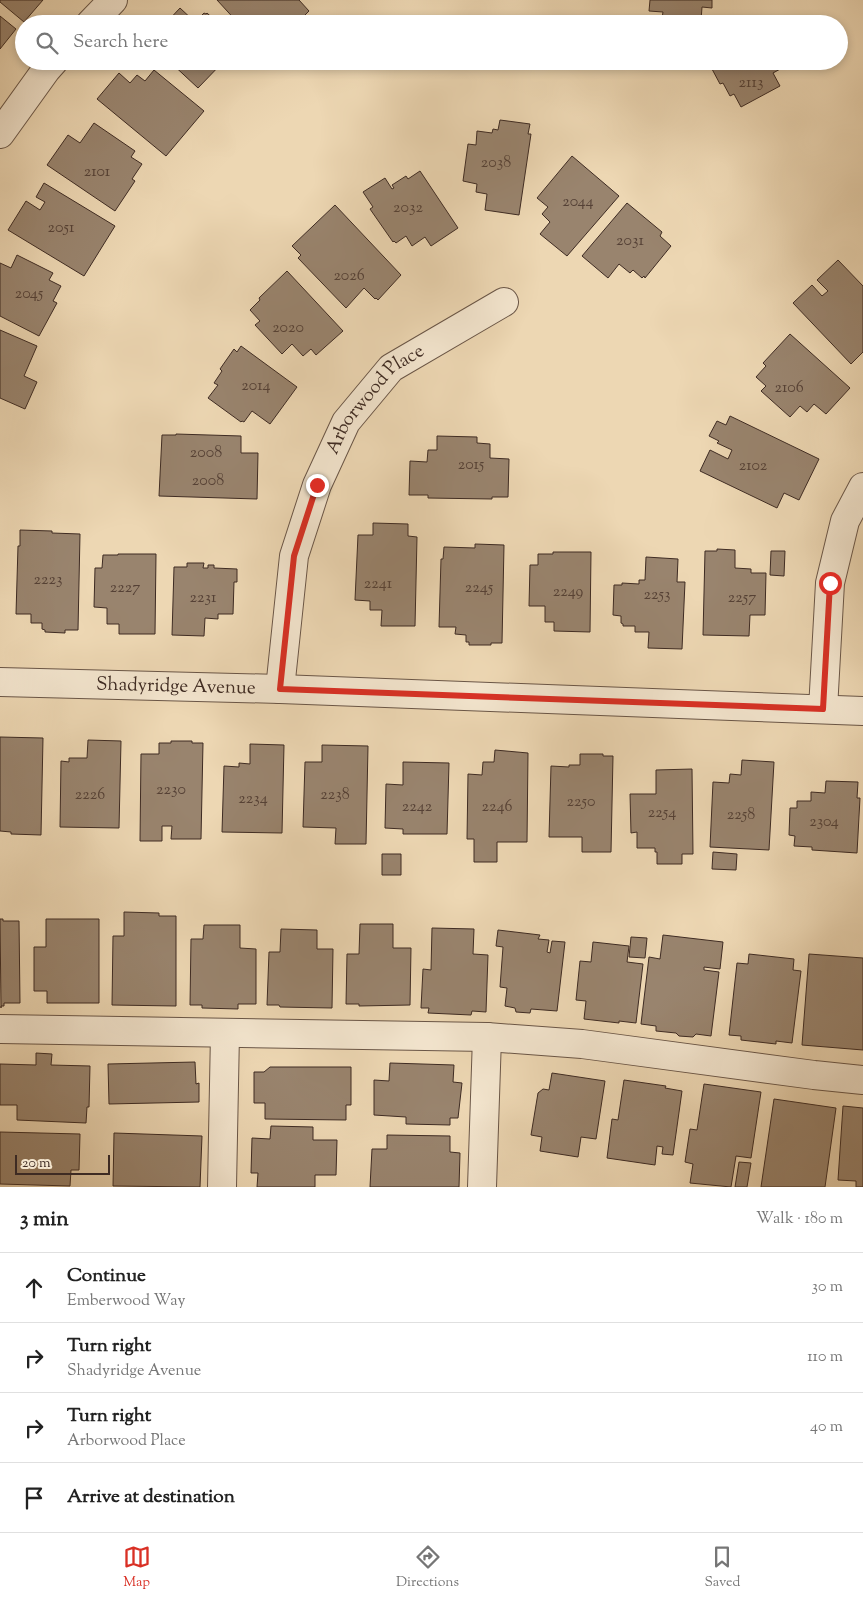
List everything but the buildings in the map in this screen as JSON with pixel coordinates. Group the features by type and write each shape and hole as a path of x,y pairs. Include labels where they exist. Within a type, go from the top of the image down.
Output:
{"street":[{"path":"99,15 113,0"},
{"path":"0,134 46,70"},
{"name":"Arborwood Place","path":"280,689 294,556 317,485 346,422 391,368 504,302"},
{"path":"823,709 830,583 845,521 863,488"},
{"name":"Shadyridge Avenue","path":"0,682 280,689 863,711"},
{"path":"0,1029 487,1038 582,1044 863,1080"},
{"path":"222,1187 225,1033"},
{"path":"482,1187 487,1038"}],"route":[{"path":"317,485 294,556 280,689 823,709 830,583"}]}
